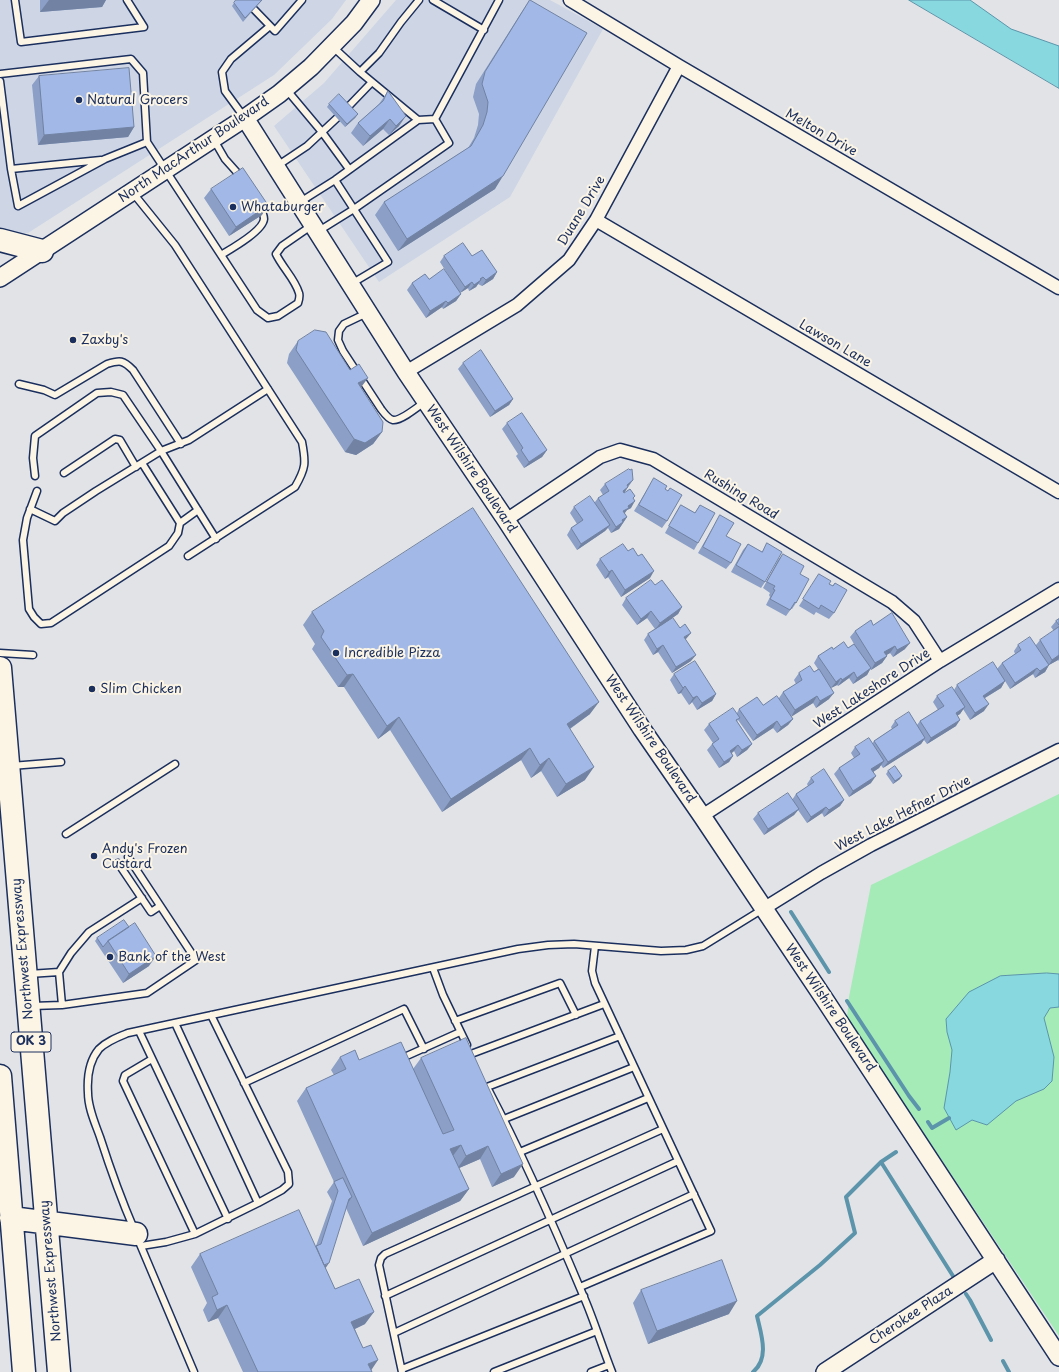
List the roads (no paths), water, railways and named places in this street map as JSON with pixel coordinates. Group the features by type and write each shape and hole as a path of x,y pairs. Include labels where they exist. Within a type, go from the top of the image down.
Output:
{"highway":[{"path":"0,240 42,251"},
{"name":"Northwest Expressway","path":"0,668 4,763 16,862 59,1372"},
{"path":"0,815 16,862"},
{"path":"0,1076 11,1259 24,1372"},
{"path":"45,1197 54,1208 64,1213 136,1233"},
{"path":"8,1218 136,1233"}],"street":[{"name":"North MacArthur Boulevard","path":"0,278 245,118 311,67 354,24 371,0"},
{"name":"Melton Drive","path":"570,0 679,66 1059,288"},
{"name":"Duane Drive","path":"406,372 517,305 569,260 596,220 679,66"},
{"name":"West Wilshire Boulevard","path":"245,118 406,372 506,520 642,729 764,909 1059,1357"},
{"name":"Lawson Lane","path":"596,220 1059,492"},
{"name":"Rushing Road","path":"506,520 600,457 620,450 653,458 892,602 914,621 940,661"},
{"name":"West Lakeshore Drive","path":"702,816 940,661 1059,589"},
{"name":"West Lake Hefner Drive","path":"764,909 821,873 871,845 1059,750"},
{"name":"Cherokee Plaza","path":"825,1372 996,1260"}],"lane":[{"path":"15,0 21,42 144,27 127,0"},
{"path":"245,0 275,31 302,0"},
{"path":"360,72 379,53 419,0"},
{"path":"433,0 484,30"},
{"path":"435,119 499,0"},
{"path":"245,118 225,91 222,72 231,59 270,26"},
{"path":"332,46 360,72 418,120"},
{"path":"0,74 131,59 143,73 147,142 257,310 268,318 278,316 298,303 300,294 295,284 280,263 276,254 282,246 354,209 449,143 435,119"},
{"path":"0,81 11,169 18,206 105,160 147,142"},
{"path":"347,108 372,82"},
{"path":"285,88 322,132 349,169"},
{"path":"276,167 307,146 337,118"},
{"path":"299,203 335,180 418,120 435,119"},
{"path":"213,139 225,159 244,182"},
{"path":"11,169 105,160"},
{"path":"335,180 388,262 351,284"},
{"path":"132,192 175,245 268,389 302,442 305,461 302,474 295,487 188,556"},
{"path":"220,255 253,234 262,225 264,218 258,204"},
{"path":"368,312 344,324 339,331 338,340 343,351 381,409 392,420 408,414 426,401"},
{"path":"19,384 44,390 55,395 107,364 116,361 124,362 133,370 181,444"},
{"path":"30,509 55,521 63,513 96,491 161,452 189,440 268,389"},
{"path":"35,476 32,458 35,436 97,393 111,392 123,395 216,539"},
{"path":"64,473 115,439 120,440 136,467"},
{"path":"142,463 180,523"},
{"path":"36,491 27,518 23,540 29,609 34,618 41,624 51,623 169,546 178,533 180,523 198,510"},
{"path":"0,653 34,655"},
{"path":"4,763 61,762"},
{"path":"66,834 175,764"},
{"path":"28,1006 62,1004 147,993 196,960 128,857"},
{"path":"118,863 151,912 160,906"},
{"path":"62,1004 59,972 71,953 89,932 142,898"},
{"path":"194,1372 136,1233 92,1115 88,1094 88,1076 93,1059 100,1049 111,1040 128,1033 518,949 548,945 574,944 661,951 686,950 703,946 764,909"},
{"path":"580,1287 711,1231 595,983 592,971 595,946"},
{"path":"433,968 443,995 474,1060"},
{"path":"25,975 59,972"},
{"path":"455,1021 560,983 576,1015"},
{"path":"471,1054 604,1004"},
{"path":"244,1083 404,1009 424,1049"},
{"path":"136,1233 166,1242 195,1234 228,1219 282,1190 289,1184 288,1172 211,1015"},
{"path":"175,1023 258,1203"},
{"path":"139,1031 228,1219"},
{"path":"400,1059 460,1032"},
{"path":"487,1086 620,1036"},
{"path":"152,1059 125,1075 123,1081 195,1234"},
{"path":"504,1119 634,1067"},
{"path":"484,1080 536,1186 584,1296 612,1372"},
{"path":"520,1152 648,1098"},
{"path":"584,1296 402,1371 379,1265 381,1258 385,1254 663,1130"},
{"path":"385,1296 678,1161"},
{"path":"394,1333 694,1194"},
{"path":"494,1372 597,1331"},
{"path":"591,1372 609,1365"}],"water":[{"path":"909,0 970,0 1011,29 1059,46 1059,88"},
{"path":"1047,973 1059,974 1059,1007 1050,1008 1044,1018 1054,1057 1052,1081 1044,1089 1016,1101 987,1125 972,1120 956,1130 944,1108 952,1050 947,1032 946,1019 969,992 1000,976"}],"waterway":[{"path":"791,912 829,972"},
{"path":"847,1001 919,1109"},
{"path":"928,1122 932,1128 949,1118"},
{"path":"896,1152 881,1162 953,1276"},
{"path":"753,1372 758,1366 763,1353 762,1338 757,1316 820,1265 855,1233 846,1197 881,1162"},
{"path":"966,1294 991,1340"},
{"path":"1003,1361 1009,1372"}],"place":[{"name":"Natural Grocers","path":"79,100"},
{"name":"Whataburger","path":"233,207"},
{"name":"Zaxby's","path":"73,340"},
{"name":"Incredible Pizza","path":"336,653"},
{"name":"Slim Chicken","path":"92,689"},
{"name":"Andy's Frozen Custard","path":"94,856"},
{"name":"Bank of the West","path":"110,957"}]}
